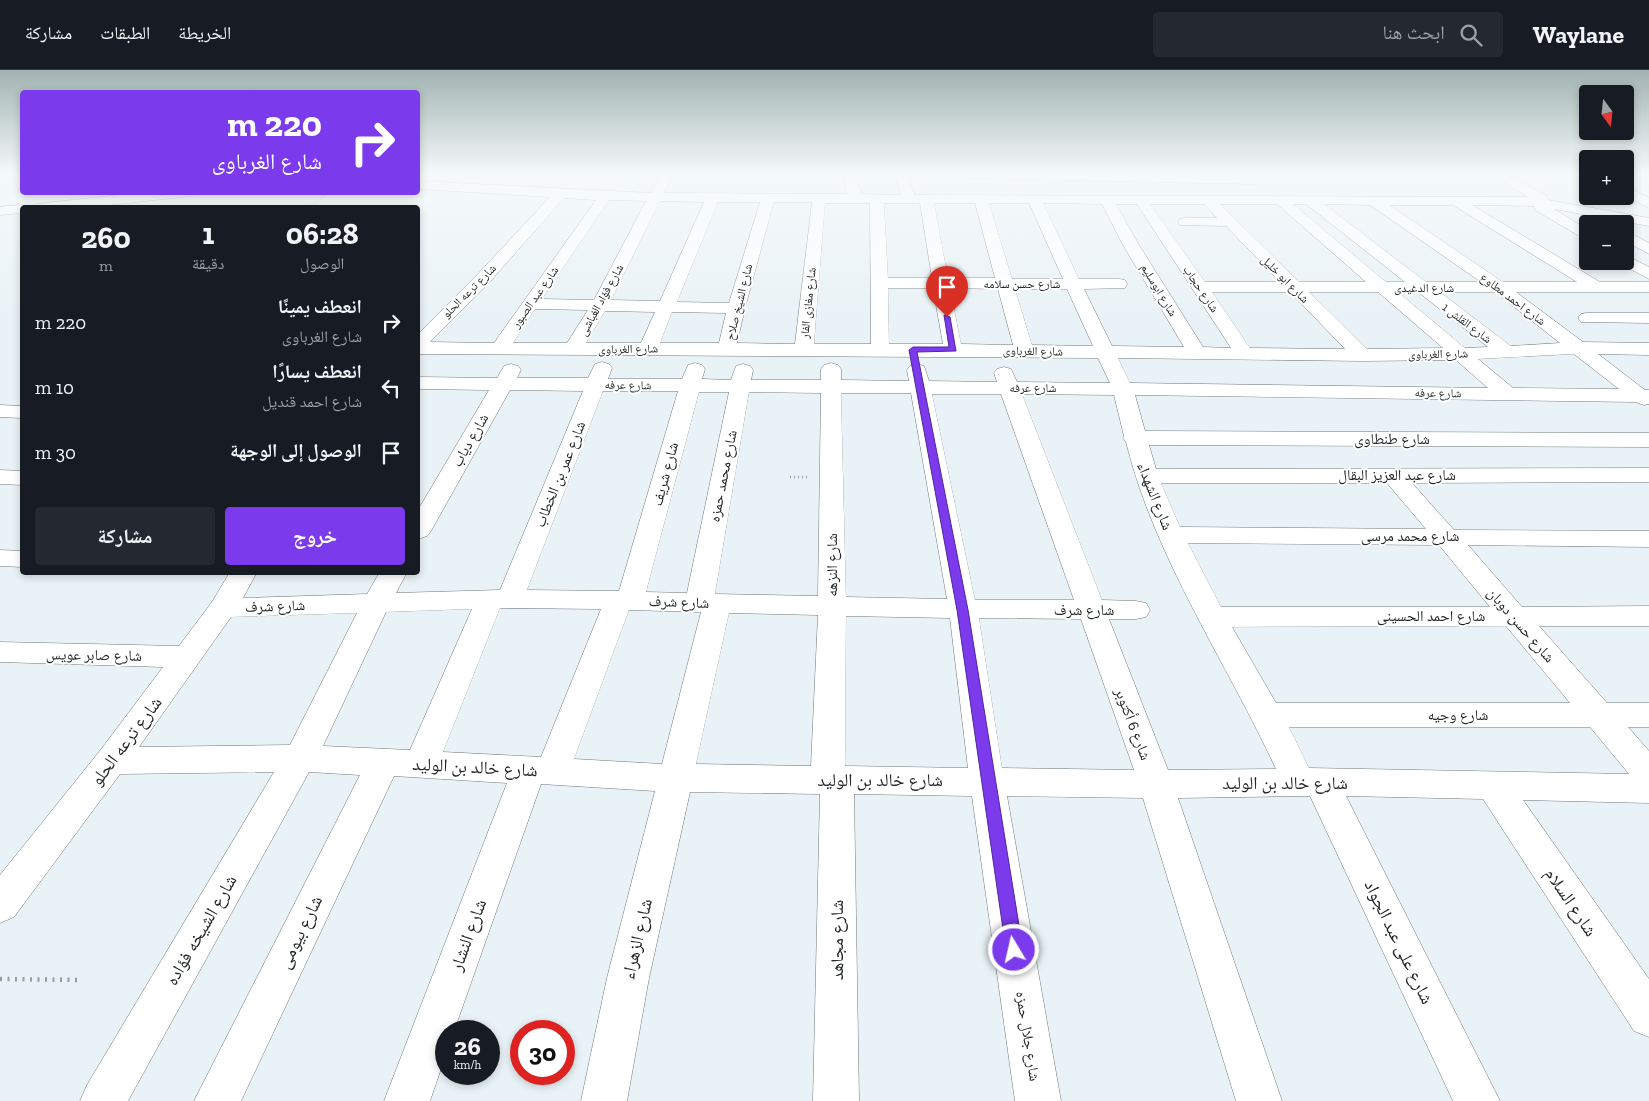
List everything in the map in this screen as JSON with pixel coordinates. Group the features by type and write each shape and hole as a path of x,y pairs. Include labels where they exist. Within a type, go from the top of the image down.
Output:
{"street":[{"name":"شارع ترعه الحلو","path":"420,344 437,324 482,280 534,222"},
{"name":"شارع عبد الصبور","path":"499,349 531,304 582,222"},
{"name":"شارع فؤاد الغباشى","path":"573,349 600,305 643,222"},
{"path":"648,348 703,222"},
{"name":"شارع الشيخ صلاح","path":"737,348 736,308 761,222"},
{"name":"شارع مغازى الفار","path":"804,348 817,222"},
{"path":"878,222 880,350"},
{"path":"924,222 940,284 953,350"},
{"name":"شارع 6 أكتوبر","path":"988,222 1005,284 1010,351 1009,388 1156,784 1260,1101"},
{"name":"شارع الشهداء","path":"1041,222 1074,284 1123,389 1134,438 1146,476 1171,535 1212,617 1267,715 1310,782"},
{"name":"شارع ابوسليم","path":"1115,222 1131,245 1197,353"},
{"name":"شارع حجاب","path":"1161,222 1199,287 1245,354"},
{"name":"شارع ابو خليل","path":"1230,222 1362,355"},
{"path":"1306,222 1509,394"},
{"name":"شارع القلش 1","path":"1337,222 1420,288 1507,352"},
{"name":"شارع احمد مطاوع","path":"1405,222 1499,287 1646,398"},
{"path":"1492,222 1595,286"},
{"path":"1566,222 1579,231"},
{"path":"1634,240 1649,249"},
{"path":"1634,265 1649,274"},
{"name":"شارع حسن سلامه","path":"880,283 1119,284"},
{"name":"شارع الدغيدى","path":"1199,287 1649,287"},
{"path":"531,304 736,308"},
{"path":"1587,318 1649,318"},
{"path":"420,323 437,324"},
{"name":"شارع الغرباوى","path":"420,346 499,349 804,348 830,350 1362,355 1461,354 1578,348 1649,349"},
{"name":"شارع شريف","path":"541,770 624,600 702,348"},
{"name":"شارع محمد حمزه","path":"675,778 708,604 740,386 737,348"},
{"name":"شارع دياب","path":"420,528 523,349"},
{"name":"شارع عمر بن الخطاب","path":"402,763 500,599 611,349"},
{"name":"شارع النزهه","path":"830,350 832,386 832,780"},
{"name":"شارع جلال حمزه","path":"913,350 962,610 1038,1101"},
{"name":"شارع عرفه","path":"420,383 1123,389 1509,394 1646,398"},
{"path":"0,411 20,412"},
{"name":"شارع طنطاوى","path":"1134,438 1649,440"},
{"name":"شارع حسن دوبان","path":"1393,475 1649,774"},
{"name":"شارع عبد العزيز البقال","path":"1146,476 1649,475"},
{"path":"0,477 20,478"},
{"name":"شارع محمد مرسى","path":"1171,535 1649,539"},
{"path":"0,558 20,559"},
{"name":"شارع ترعه الحلو","path":"0,905 188,657 223,608 242,575"},
{"path":"300,758 376,603 392,575"},
{"name":"شارع شرف","path":"223,608 500,599 624,600 708,604 962,610 1136,610"},
{"name":"شارع احمد الحسينى","path":"1212,617 1649,616"},
{"name":"شارع صابر عويس","path":"0,652 188,657"},
{"name":"شارع وجيه","path":"1267,715 1649,715"},
{"name":"شارع خالد بن الوليد","path":"111,761 300,758 675,778 1156,784 1310,782 1649,789"},
{"name":"شارع الشيخه فؤاده","path":"103,1101 300,758"},
{"name":"شارع بيومى","path":"217,1101 402,763"},
{"name":"شارع النشار","path":"407,1101 541,770"},
{"name":"شارع الزهراء","path":"604,1101 628,978 675,778"},
{"name":"شارع مجاهد","path":"832,780 836,1101"},
{"name":"شارع على عبد الجواد","path":"1310,782 1477,1101"},
{"name":"شارع السلام","path":"1494,787 1649,1016"}],"path":[{"path":"0,979 80,980"}],"route":[{"path":"947,317 953,350 913,350 962,610 1014,950"}]}
